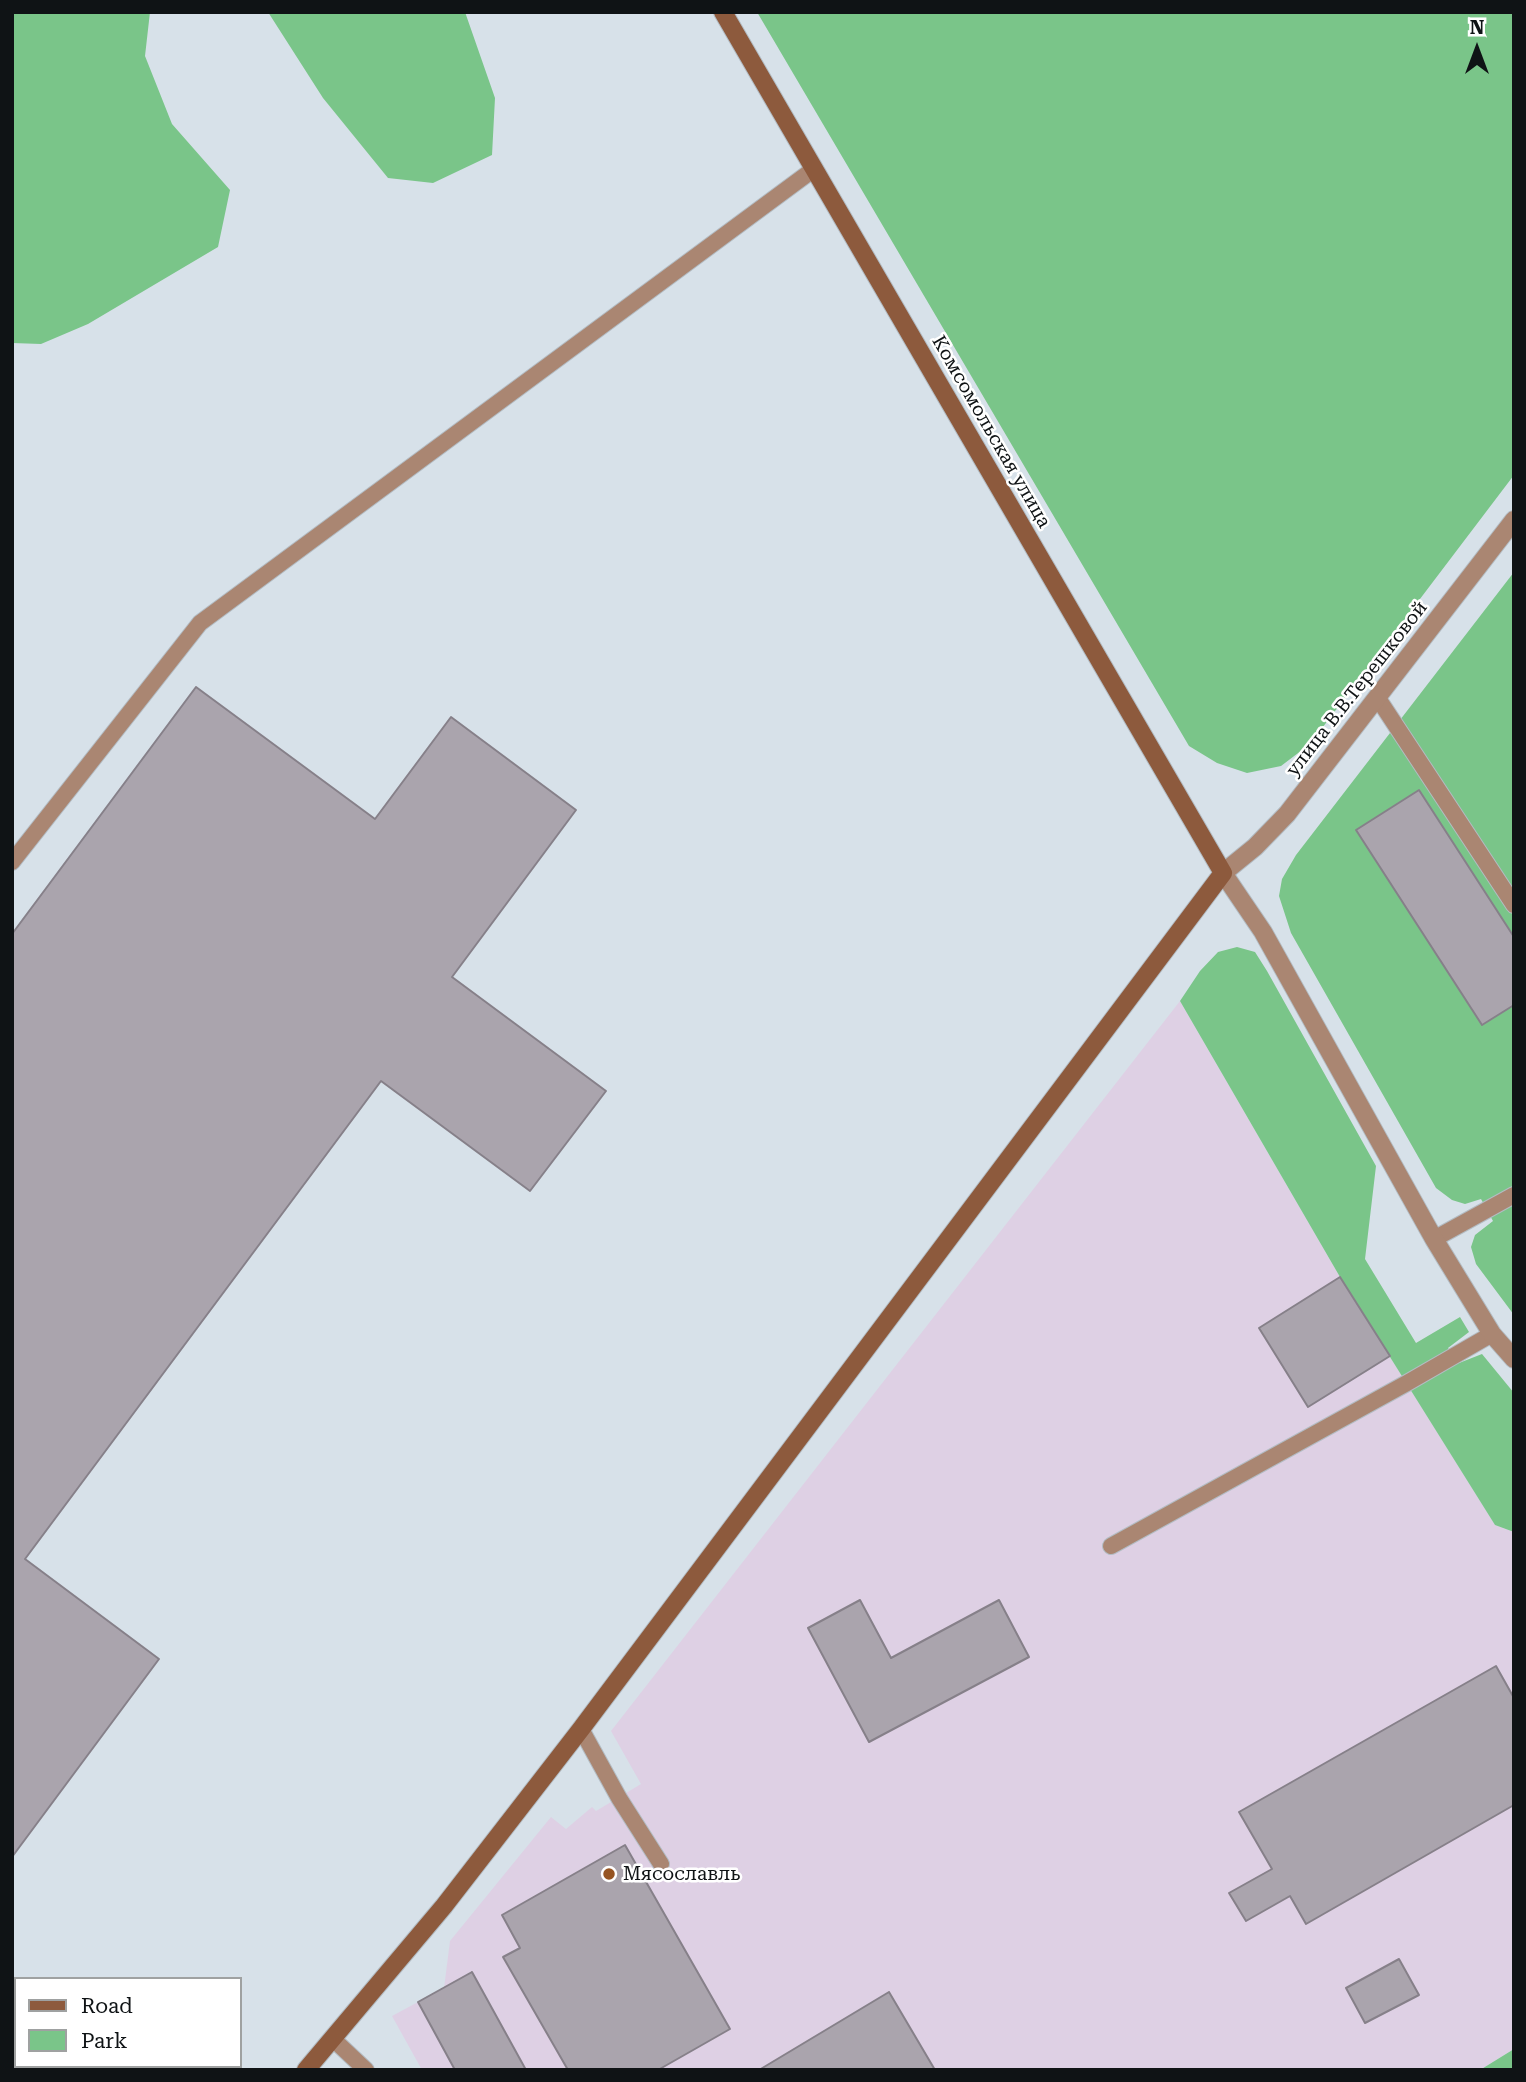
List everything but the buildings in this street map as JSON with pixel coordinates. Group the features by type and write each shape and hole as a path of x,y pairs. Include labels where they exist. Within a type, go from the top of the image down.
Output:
{"main road":[{"name":"Комсомольская улица","path":"723,12 1223,873"},
{"path":"306,2070 444,1906 581,1729 1223,873"}],"street":[{"name":"улица В.В.Терешковой","path":"1223,873 1255,847 1287,814 1514,520"},
{"path":"1223,873 1263,932 1434,1239 1492,1334 1514,1360"}],"lane":[{"path":"12,862 200,623 814,169"},
{"path":"1377,697 1514,905"},
{"path":"1434,1239 1514,1195"},
{"path":"1111,1546 1492,1334"},
{"path":"581,1729 619,1798 661,1864"},
{"path":"333,2039 366,2070"}],"shaded area":[{"path":"1180,1001 1340,1277 1495,1525 1514,1532 1514,2049 1480,2070 422,2070 392,2016 444,1988 450,1941 551,1817 566,1829 592,1807 596,1811 641,1784 611,1731"}],"green space":[{"path":"12,12 150,12 145,56 172,124 230,190 218,247 88,324 41,344 12,343"},
{"path":"268,12 465,12 495,98 492,155 433,183 388,178 323,98"},
{"path":"757,12 1514,12 1514,475 1310,744 1281,766 1247,773 1217,763 1189,746"},
{"path":"1514,572 1514,1315 1476,1264 1471,1247 1475,1235 1493,1221 1481,1199 1465,1204 1452,1200 1436,1188 1291,933 1279,896 1282,879 1296,855"},
{"path":"1237,947 1255,952 1376,1166 1365,1259 1416,1343 1460,1317 1469,1332 1448,1348 1459,1363 1482,1354 1514,1393 1514,1532 1495,1525 1340,1277 1180,1001 1200,971 1218,952"},
{"path":"1514,2049 1514,2070 1480,2070"}],"place":[{"name":"Мясославль","path":"609,1874"}]}
